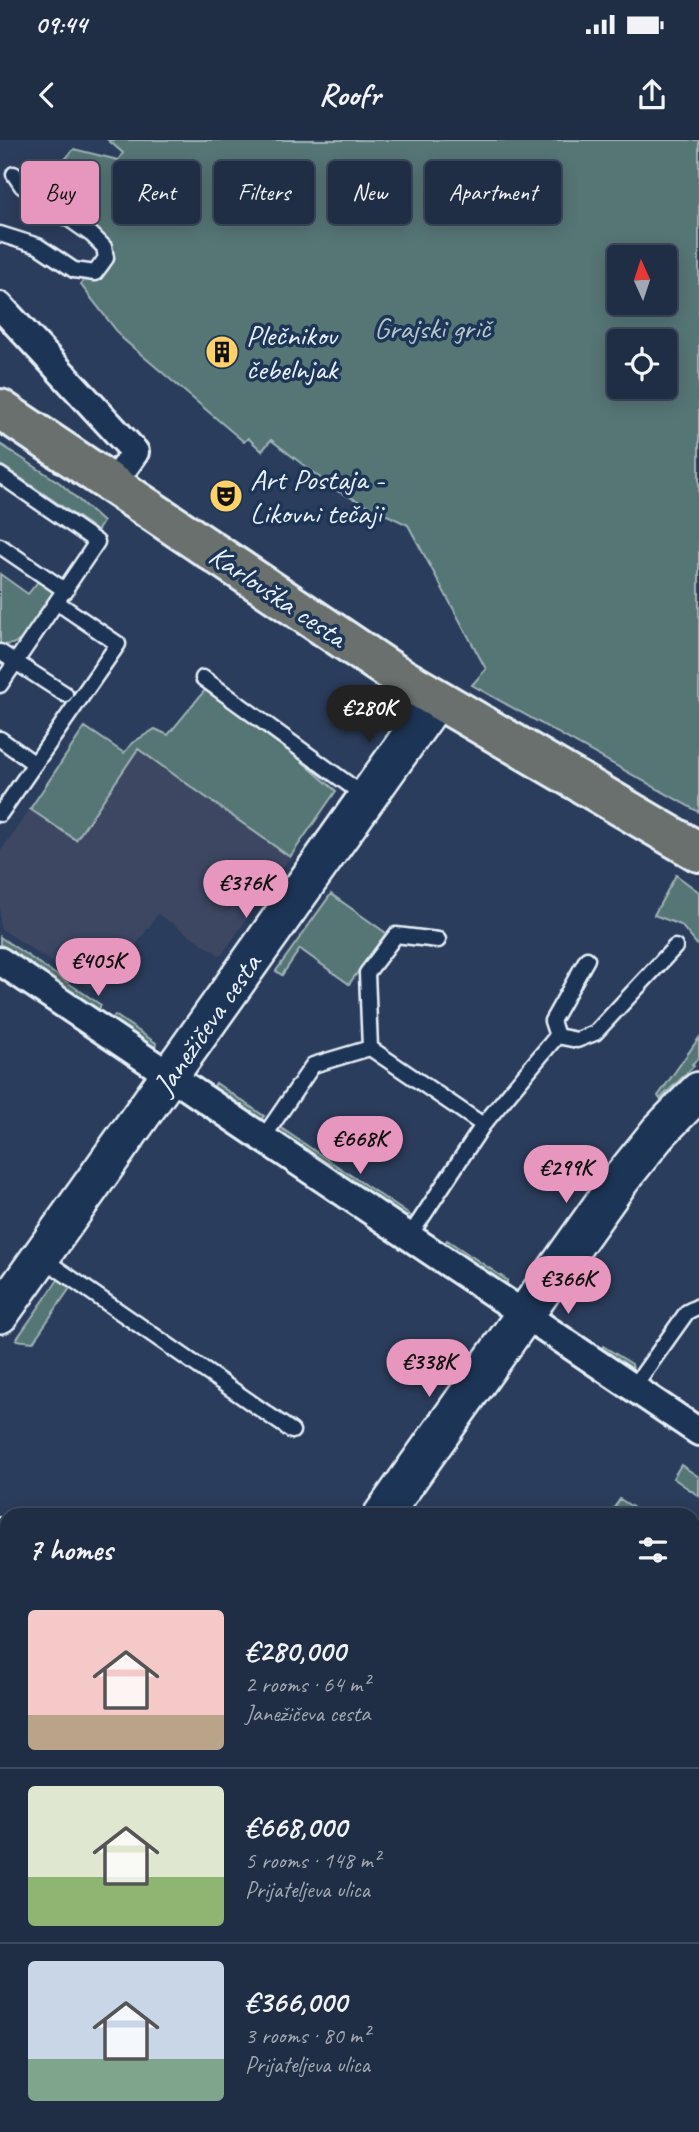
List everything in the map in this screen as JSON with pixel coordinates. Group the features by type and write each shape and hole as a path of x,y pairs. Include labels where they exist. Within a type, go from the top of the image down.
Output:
{"main road":[{"name":"Karlovška cesta","path":"0,410 437,699 699,852"}],"street":[{"path":"0,306 135,452 112,485"},
{"name":"Janežičeva cesta","path":"0,1314 437,699"},
{"path":"0,961 699,1432"},
{"path":"388,1508 618,1183 658,1133 699,1091"}],"lane":[{"path":"0,234 38,246 81,273 95,273 106,258 99,241 22,186 14,174"},
{"path":"0,475 97,542 0,685"},
{"path":"0,546 118,644 0,814"},
{"path":"0,652 65,694"},
{"path":"203,678 368,798"},
{"path":"0,739 35,764"},
{"path":"370,1048 367,973 396,935 438,940"},
{"path":"557,1036 577,1040 595,1033 675,947"},
{"path":"557,1036 552,1021 587,959"},
{"path":"409,1237 483,1125 557,1036"},
{"path":"370,1048 483,1125"},
{"path":"263,1138 313,1065 370,1048"},
{"path":"41,1257 292,1431"},
{"path":"633,1388 687,1312 699,1306"}],"shaded area":[{"path":"138,749 290,857 221,956 158,914 101,995 0,928 0,852 30,809 76,840"}],"green space":[{"name":"Grajski grič","path":"108,140 699,140 699,812 472,685 486,669 408,525 337,491 271,440 262,451 248,438 244,442 123,339 81,285 83,280 104,275 111,265 109,243 83,224 99,224 99,161 63,161 74,149 118,160 123,153"},
{"path":"0,444 60,483 103,522 96,533 88,532 91,526 0,464"},
{"path":"0,574 28,594 40,579 58,591 27,635 10,645 0,644"},
{"path":"205,690 283,745 336,791 290,857 138,749 76,840 30,809 85,727 124,753 132,743 155,729 168,735"},
{"path":"346,792 350,795 246,946 240,942"},
{"path":"382,800 387,803 204,1061 199,1057"},
{"path":"676,875 699,892 699,947 681,925 654,915"},
{"path":"331,894 386,933 349,984 300,949 282,975 276,971"},
{"path":"0,937 101,1005 98,1011 0,944"},
{"path":"115,1015 156,1043 155,1048 111,1020"},
{"path":"699,1038 699,1058 692,1064 694,1066 660,1099 658,1096"},
{"path":"216,1083 264,1116 260,1121 212,1089"},
{"path":"278,1126 411,1216 408,1222 275,1131"},
{"path":"447,1240 507,1280 507,1288 443,1245"},
{"path":"60,1277 72,1285 33,1342 16,1340"},
{"path":"603,1346 632,1364 633,1370 600,1350"},
{"path":"681,1465 699,1477 699,1496 673,1478"},
{"path":"620,1499 634,1508 614,1508"}],"place":[{"name":"Plečnikov čebelnjak","path":"222,352"},
{"name":"Art Postaja - Likovni tečaji","path":"226,496"}]}
